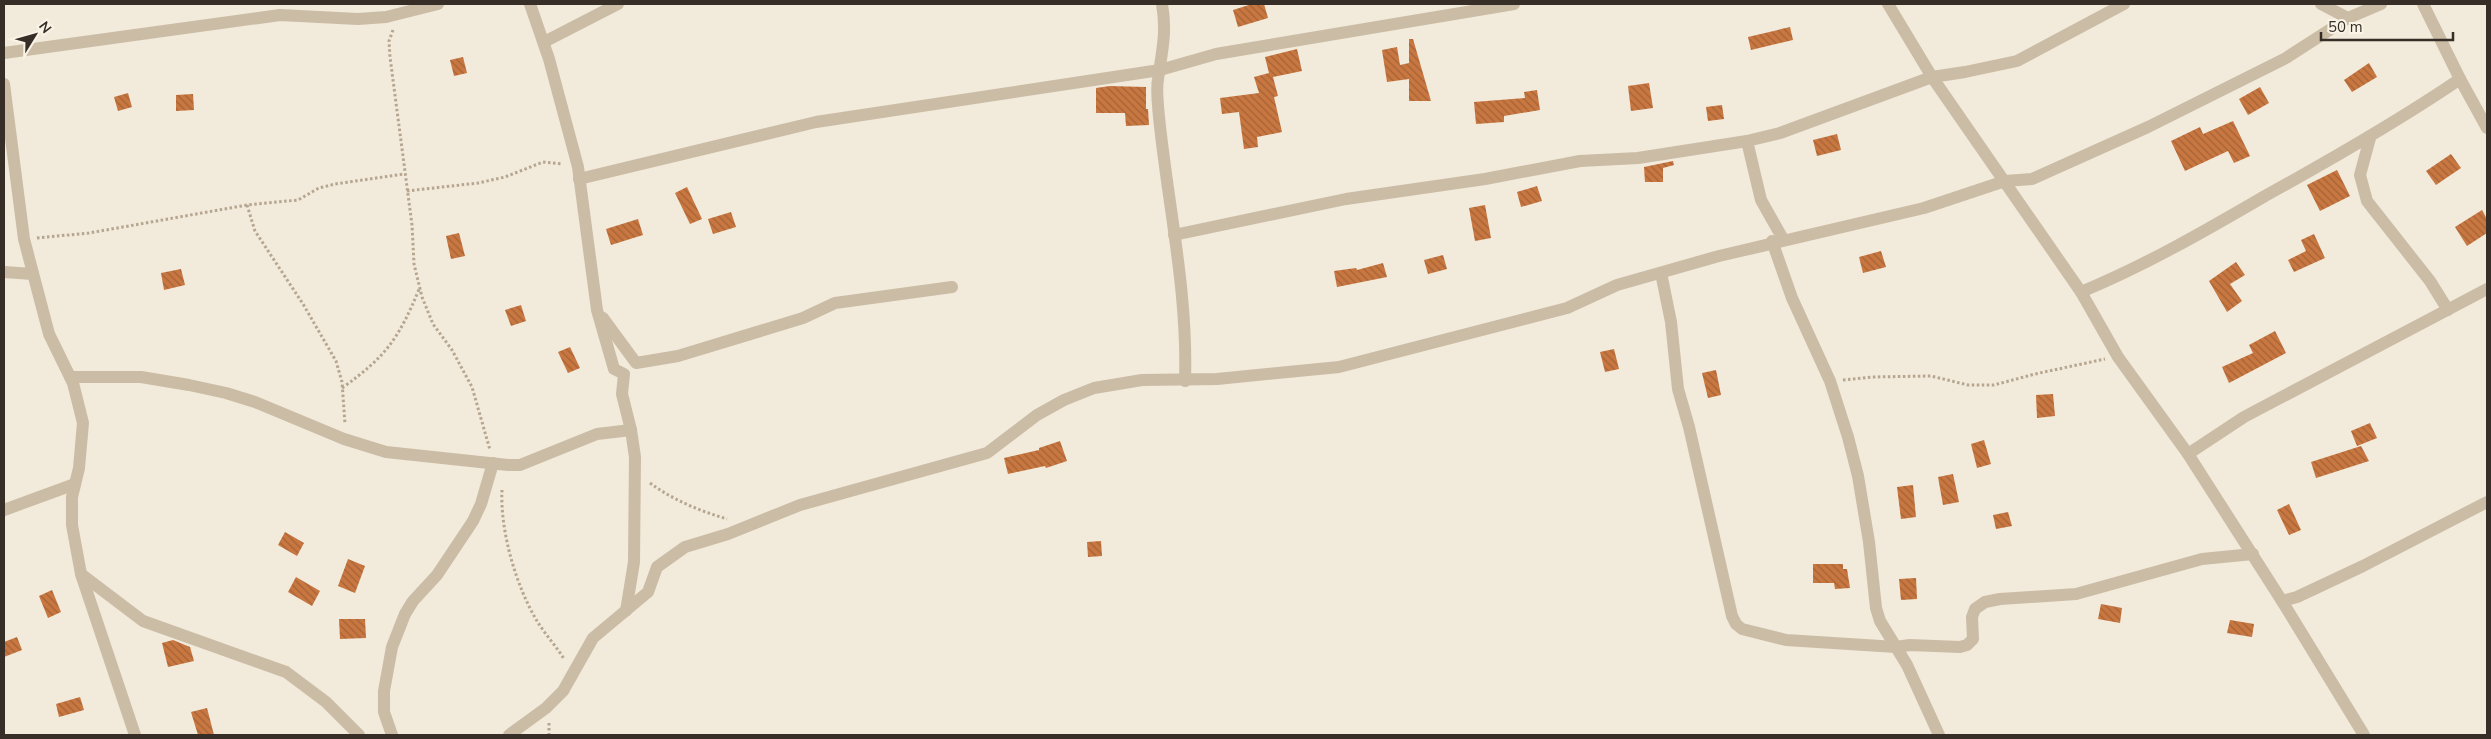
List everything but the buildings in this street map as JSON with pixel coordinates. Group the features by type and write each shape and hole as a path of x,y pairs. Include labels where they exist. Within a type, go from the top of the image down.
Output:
{"street":[{"path":"4,53 280,15 358,20 386,17 438,4"},
{"path":"530,4 544,42 578,173 596,310 614,369 624,374 622,394 631,430 635,473 634,562 626,611"},
{"path":"544,42 618,4"},
{"path":"1162,4 1165,42 1157,84 1159,116 1185,317 1185,381"},
{"path":"578,173 816,122 1160,70 1216,54 1514,4"},
{"path":"1888,4 1932,77 2006,181 2081,292 2118,356 2188,454 2253,554 2364,735"},
{"path":"1174,235 1346,199 1484,179 1580,161 1638,158 1747,141 1780,132 1932,77 2017,61 2124,4"},
{"path":"2321,4 2348,18"},
{"path":"509,735 546,708 571,678 593,638 648,592 656,567 685,547 843,491 987,453 1037,415 1064,400 1094,388 1142,380 1185,381 1338,367 1567,308 1617,285 1777,240 1924,208 2006,181 2021,182 2043,175 2148,127 2286,58 2348,18 2381,4"},
{"path":"2423,4 2460,79 2487,128"},
{"path":"2081,292 2122,275 2211,229 2370,138 2460,79"},
{"path":"4,84 7,137 24,240 49,334 70,377 83,422 82,450 72,497 72,525 81,574 135,735"},
{"path":"2370,138 2360,175 2367,200 2430,281 2448,310"},
{"path":"1747,141 1761,200 1777,240 1792,298 1830,381 1858,476 1869,542 1876,608 1885,632 1907,665 1938,735"},
{"path":"4,272 33,274"},
{"path":"1661,273 1672,322 1678,389 1689,427 1732,616 1736,624 1742,628 1786,640 1896,647 1967,645 1974,637 1972,617 1975,609 1985,602 2000,599 2076,594 2202,559 2253,554"},
{"path":"596,310 636,363 678,356 803,318 835,303 952,287"},
{"path":"2188,454 2252,413 2487,289"},
{"path":"70,377 141,377 226,393 344,439 386,452 498,464 520,465 598,434 631,430"},
{"path":"392,735 384,712 384,691 392,647 405,614 413,601 437,575 473,521 498,464"},
{"path":"4,510 75,484"},
{"path":"2282,601 2297,597 2363,566 2487,502"},
{"path":"81,574 143,621 286,672 326,702 359,735"}],"path":[{"path":"411,12 396,25 391,32 389,41 414,264 433,324 452,350 472,387 498,464 501,509 510,551 526,600 566,663 571,678"},
{"path":"407,191 496,179 543,162 578,173"},
{"path":"24,240 89,233 247,205 298,200 319,188 404,174"},
{"path":"247,205 255,231 304,304 336,361 342,388 344,439"},
{"path":"342,388 379,359 394,342 405,323 420,287"},
{"path":"1830,381 1872,377 1931,376 1968,386 1994,385 2118,356"},
{"path":"635,473 662,493 708,514 750,525"}]}
